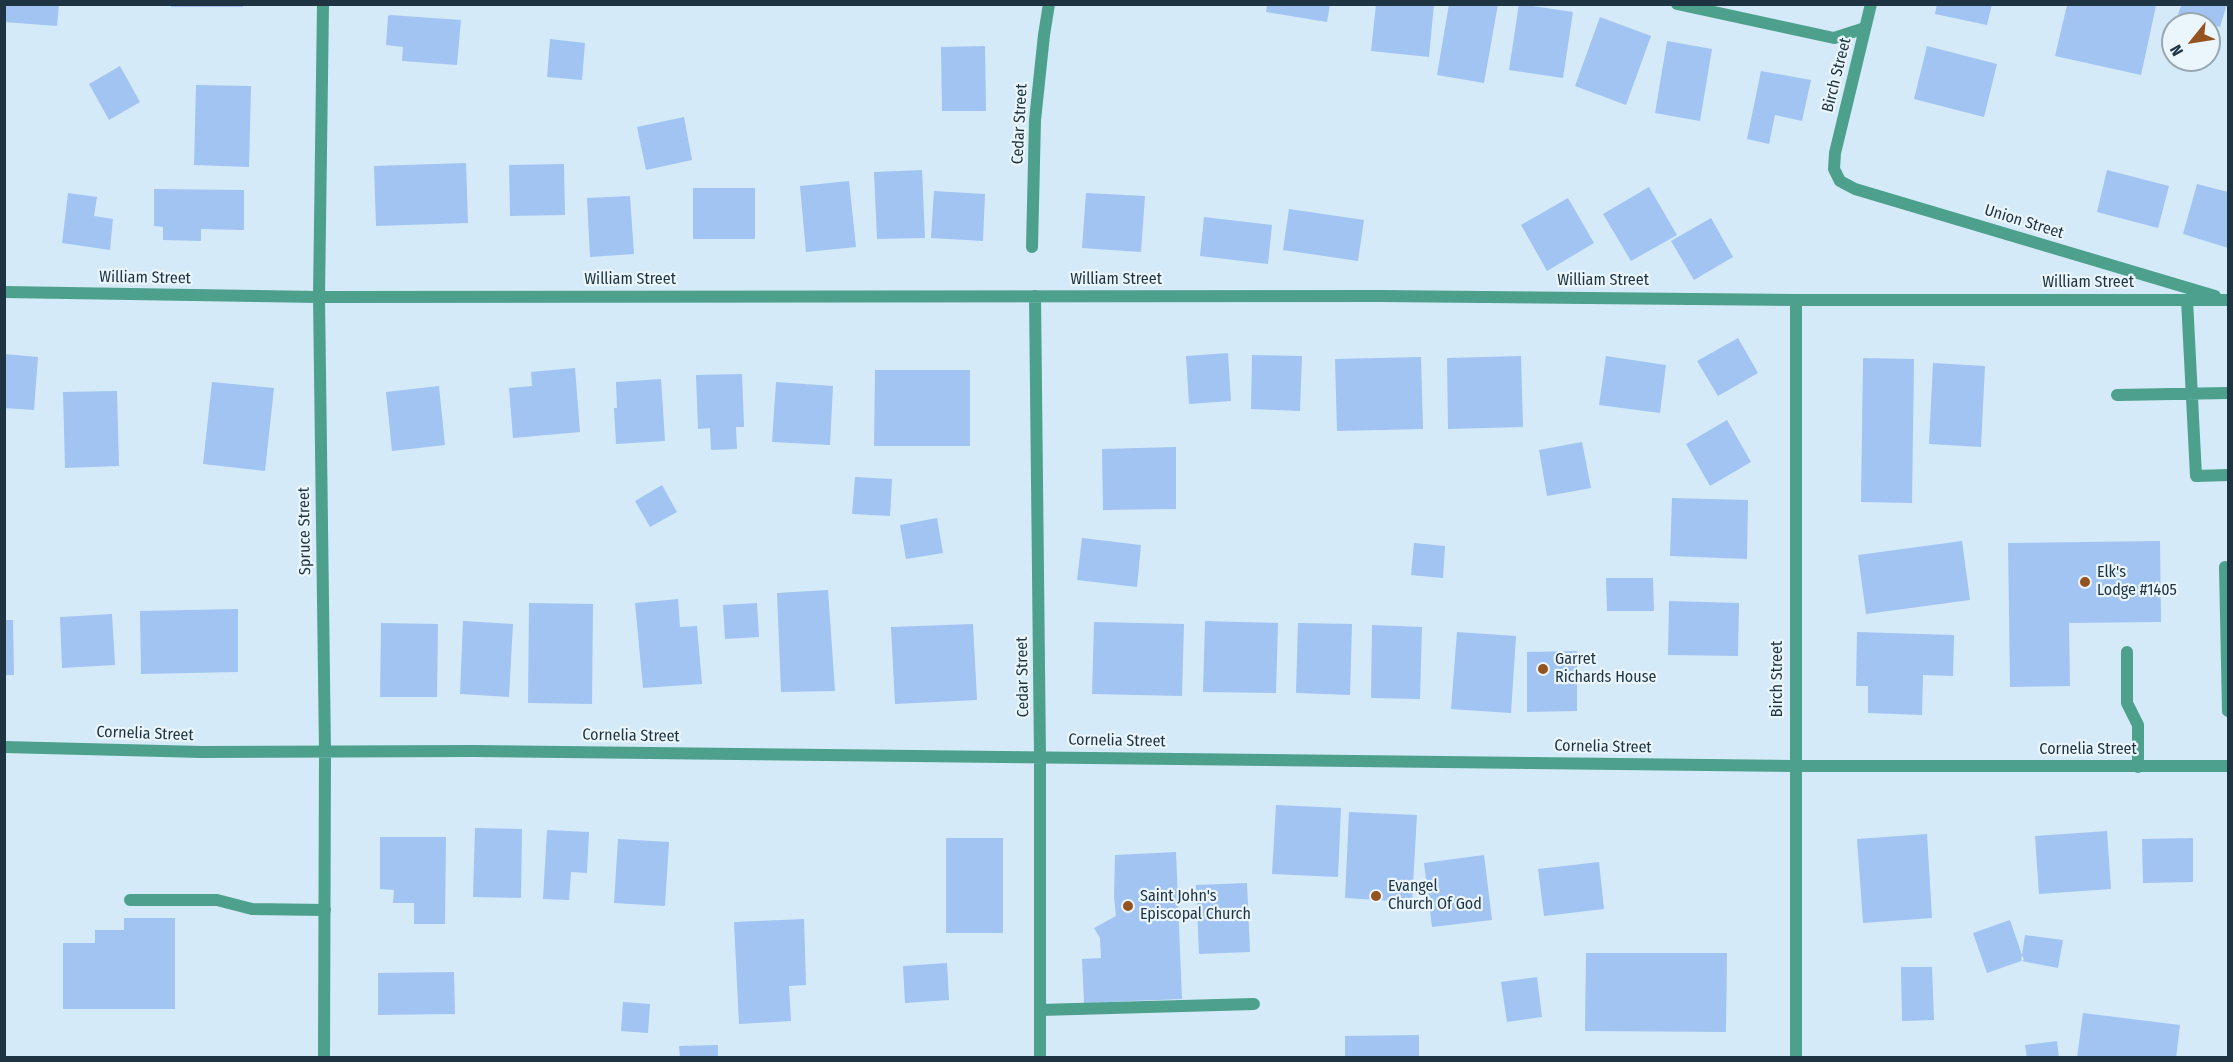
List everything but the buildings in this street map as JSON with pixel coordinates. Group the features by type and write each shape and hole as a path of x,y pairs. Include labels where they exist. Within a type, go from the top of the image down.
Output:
{"street":[{"name":"Spruce Street","path":"323,4 319,297 325,752 324,1058"},
{"name":"Cedar Street","path":"1032,247 1035,120 1049,4"},
{"path":"1677,4 1834,38 1865,28"},
{"name":"Birch Street","path":"1835,153 1871,4"},
{"name":"Union Street","path":"1835,153 1834,169 1840,181 1855,189 2229,300"},
{"name":"William Street","path":"4,292 319,297 1392,296 1796,300 2229,300"},
{"name":"Cedar Street","path":"1035,296 1040,757 1040,1058"},
{"name":"Birch Street","path":"1796,300 1796,1058"},
{"path":"2187,300 2196,476 2229,475"},
{"path":"2117,395 2229,393"},
{"path":"2225,567 2227,709 2229,711"},
{"path":"2127,652 2127,703 2138,725 2138,766"},
{"name":"Cornelia Street","path":"4,747 202,752 1040,757 1795,766 2229,766"},
{"path":"130,900 217,900 252,909 325,910"},
{"path":"1040,1010 1254,1004"}],"place":[{"name":"Elk's Lodge #1405","path":"2085,582"},
{"name":"Garret Richards House","path":"1543,669"},
{"name":"Evangel Church Of God","path":"1376,896"},
{"name":"Saint John's Episcopal Church","path":"1128,906"}]}
